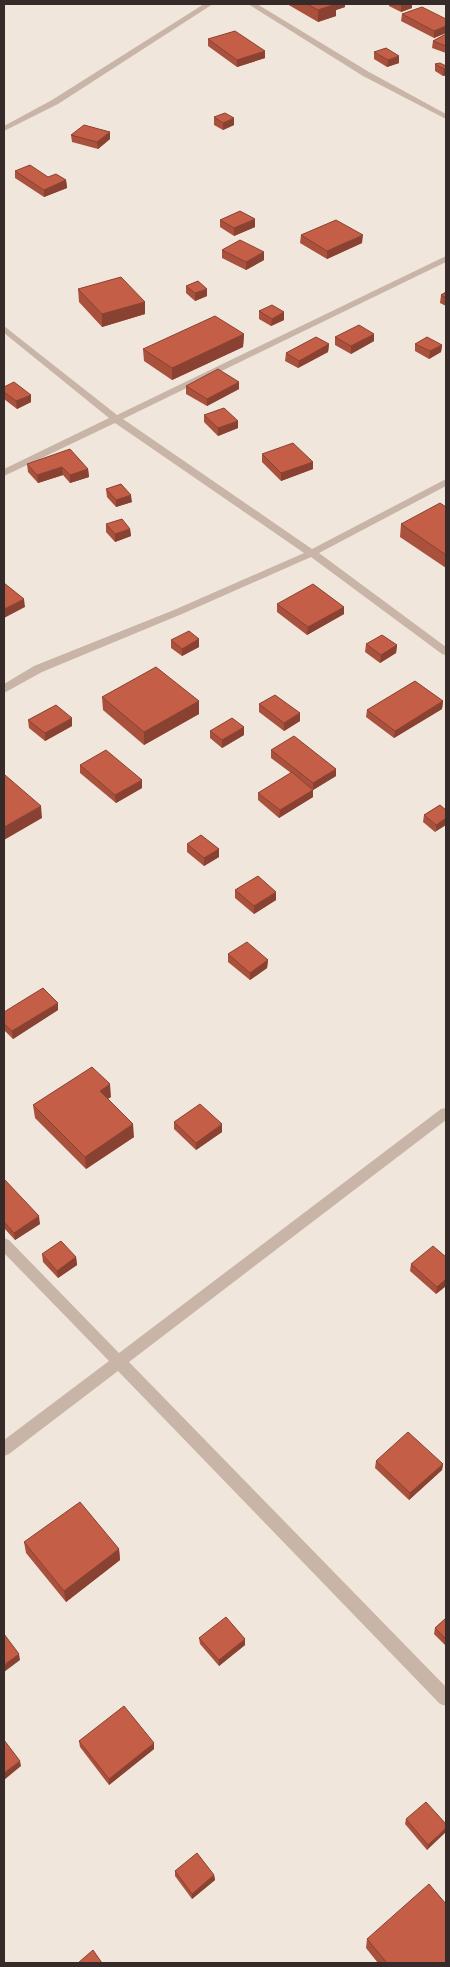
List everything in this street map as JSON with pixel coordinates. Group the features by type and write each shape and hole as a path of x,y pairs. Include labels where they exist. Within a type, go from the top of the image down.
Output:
{"street":[{"path":"4,129 55,102 209,4"},
{"path":"252,4 366,74 446,116"},
{"path":"4,473 446,259"},
{"path":"4,329 116,419 312,553 446,652"},
{"path":"4,689 38,669 178,612 312,553 446,482"},
{"path":"4,1449 446,1113"},
{"path":"4,1244 446,1698"}],"building":[{"path":"307,4 336,4 318,10"},
{"path":"422,7 446,19 446,26 434,31 402,14"},
{"path":"235,31 265,51 237,60 208,39"},
{"path":"446,34 446,46 433,41"},
{"path":"386,48 399,56 388,60 374,52"},
{"path":"440,63 446,66 446,68 444,69 435,64"},
{"path":"225,113 234,118 223,123 214,117"},
{"path":"84,125 110,132 97,142 71,135"},
{"path":"30,165 48,177 56,174 66,180 44,190 15,171"},
{"path":"240,211 255,219 234,228 220,220"},
{"path":"336,220 363,235 327,251 301,235"},
{"path":"240,240 264,252 246,262 222,250"},
{"path":"121,277 145,302 102,314 78,289"},
{"path":"198,281 207,289 195,293 186,286"},
{"path":"272,305 284,312 272,319 259,311"},
{"path":"215,316 244,334 172,368 143,349"},
{"path":"359,325 374,334 351,346 335,337"},
{"path":"316,337 329,344 299,361 286,353"},
{"path":"427,337 442,345 430,351 415,344"},
{"path":"218,369 239,382 207,399 186,386"},
{"path":"14,382 31,395 16,401 4,392 4,387"},
{"path":"224,408 238,421 218,428 204,415"},
{"path":"293,443 313,462 281,473 262,454"},
{"path":"70,449 88,469 70,475 62,467 37,475 27,464"},
{"path":"121,484 131,495 116,500 106,489"},
{"path":"440,503 446,507 446,555 401,524"},
{"path":"122,519 130,529 115,534 106,524"},
{"path":"4,583 24,599 4,609"},
{"path":"313,584 344,607 308,627 277,604"},
{"path":"189,631 199,639 182,649 171,640"},
{"path":"382,635 397,645 381,655 366,644"},
{"path":"156,667 199,701 144,732 102,697"},
{"path":"415,681 443,701 395,731 367,710"},
{"path":"275,695 300,713 284,723 259,704"},
{"path":"56,705 72,718 45,733 28,720"},
{"path":"232,718 244,727 222,740 210,731"},
{"path":"294,736 336,769 313,783 271,750"},
{"path":"106,750 142,780 115,795 80,765"},
{"path":"292,772 313,790 280,810 258,793"},
{"path":"4,775 41,806 4,827"},
{"path":"440,805 446,810 446,818 436,825 424,815"},
{"path":"201,835 219,849 204,858 187,844"},
{"path":"258,876 276,892 254,906 235,890"},
{"path":"247,942 268,960 250,973 228,954"},
{"path":"43,988 58,1003 12,1031 4,1024 4,1012"},
{"path":"92,1067 110,1084 100,1091 133,1124 85,1157 33,1105"},
{"path":"200,1104 222,1124 196,1143 174,1122"},
{"path":"4,1179 39,1216 14,1233 4,1222"},
{"path":"61,1241 76,1257 57,1271 42,1254"},
{"path":"433,1246 446,1257 446,1279 437,1287 411,1264"},
{"path":"408,1432 443,1464 410,1493 376,1461"},
{"path":"80,1502 119,1549 64,1591 24,1542"},
{"path":"226,1617 245,1639 219,1660 199,1638"},
{"path":"446,1618 446,1639 435,1628"},
{"path":"4,1634 19,1654 4,1665"},
{"path":"124,1706 154,1743 109,1779 79,1741"},
{"path":"4,1740 20,1761 4,1773"},
{"path":"426,1802 446,1824 446,1828 428,1845 406,1819"},
{"path":"197,1853 214,1875 192,1894 175,1871"},
{"path":"429,1884 446,1904 446,1963 387,1963 367,1939"},
{"path":"93,1950 102,1963 78,1963"}]}
